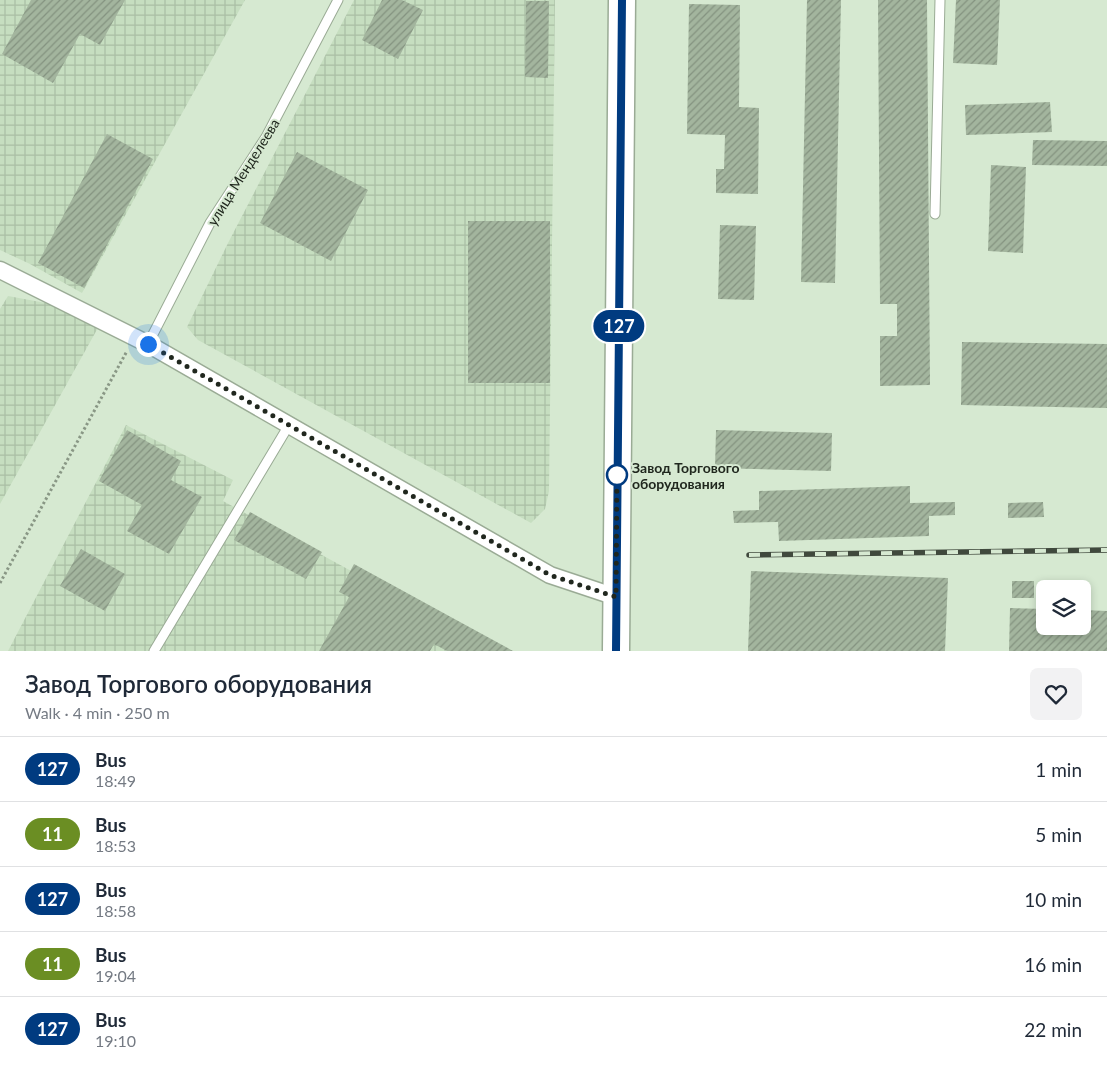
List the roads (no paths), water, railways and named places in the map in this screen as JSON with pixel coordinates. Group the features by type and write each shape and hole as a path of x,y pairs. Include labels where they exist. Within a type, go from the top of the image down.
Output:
{"main road":[{"path":"616,651 622,0"}],"street":[{"path":"0,270 141,340 550,575 616,597"}],"lane":[{"name":"улица Менделеева","path":"141,340 210,223 266,137 338,0"},
{"path":"935,214 940,0"},
{"path":"154,651 289,425"}],"railway":[{"path":"749,555 1107,550"}],"place":[{"name":"Завод Торгового оборудования","path":"617,475"}]}
